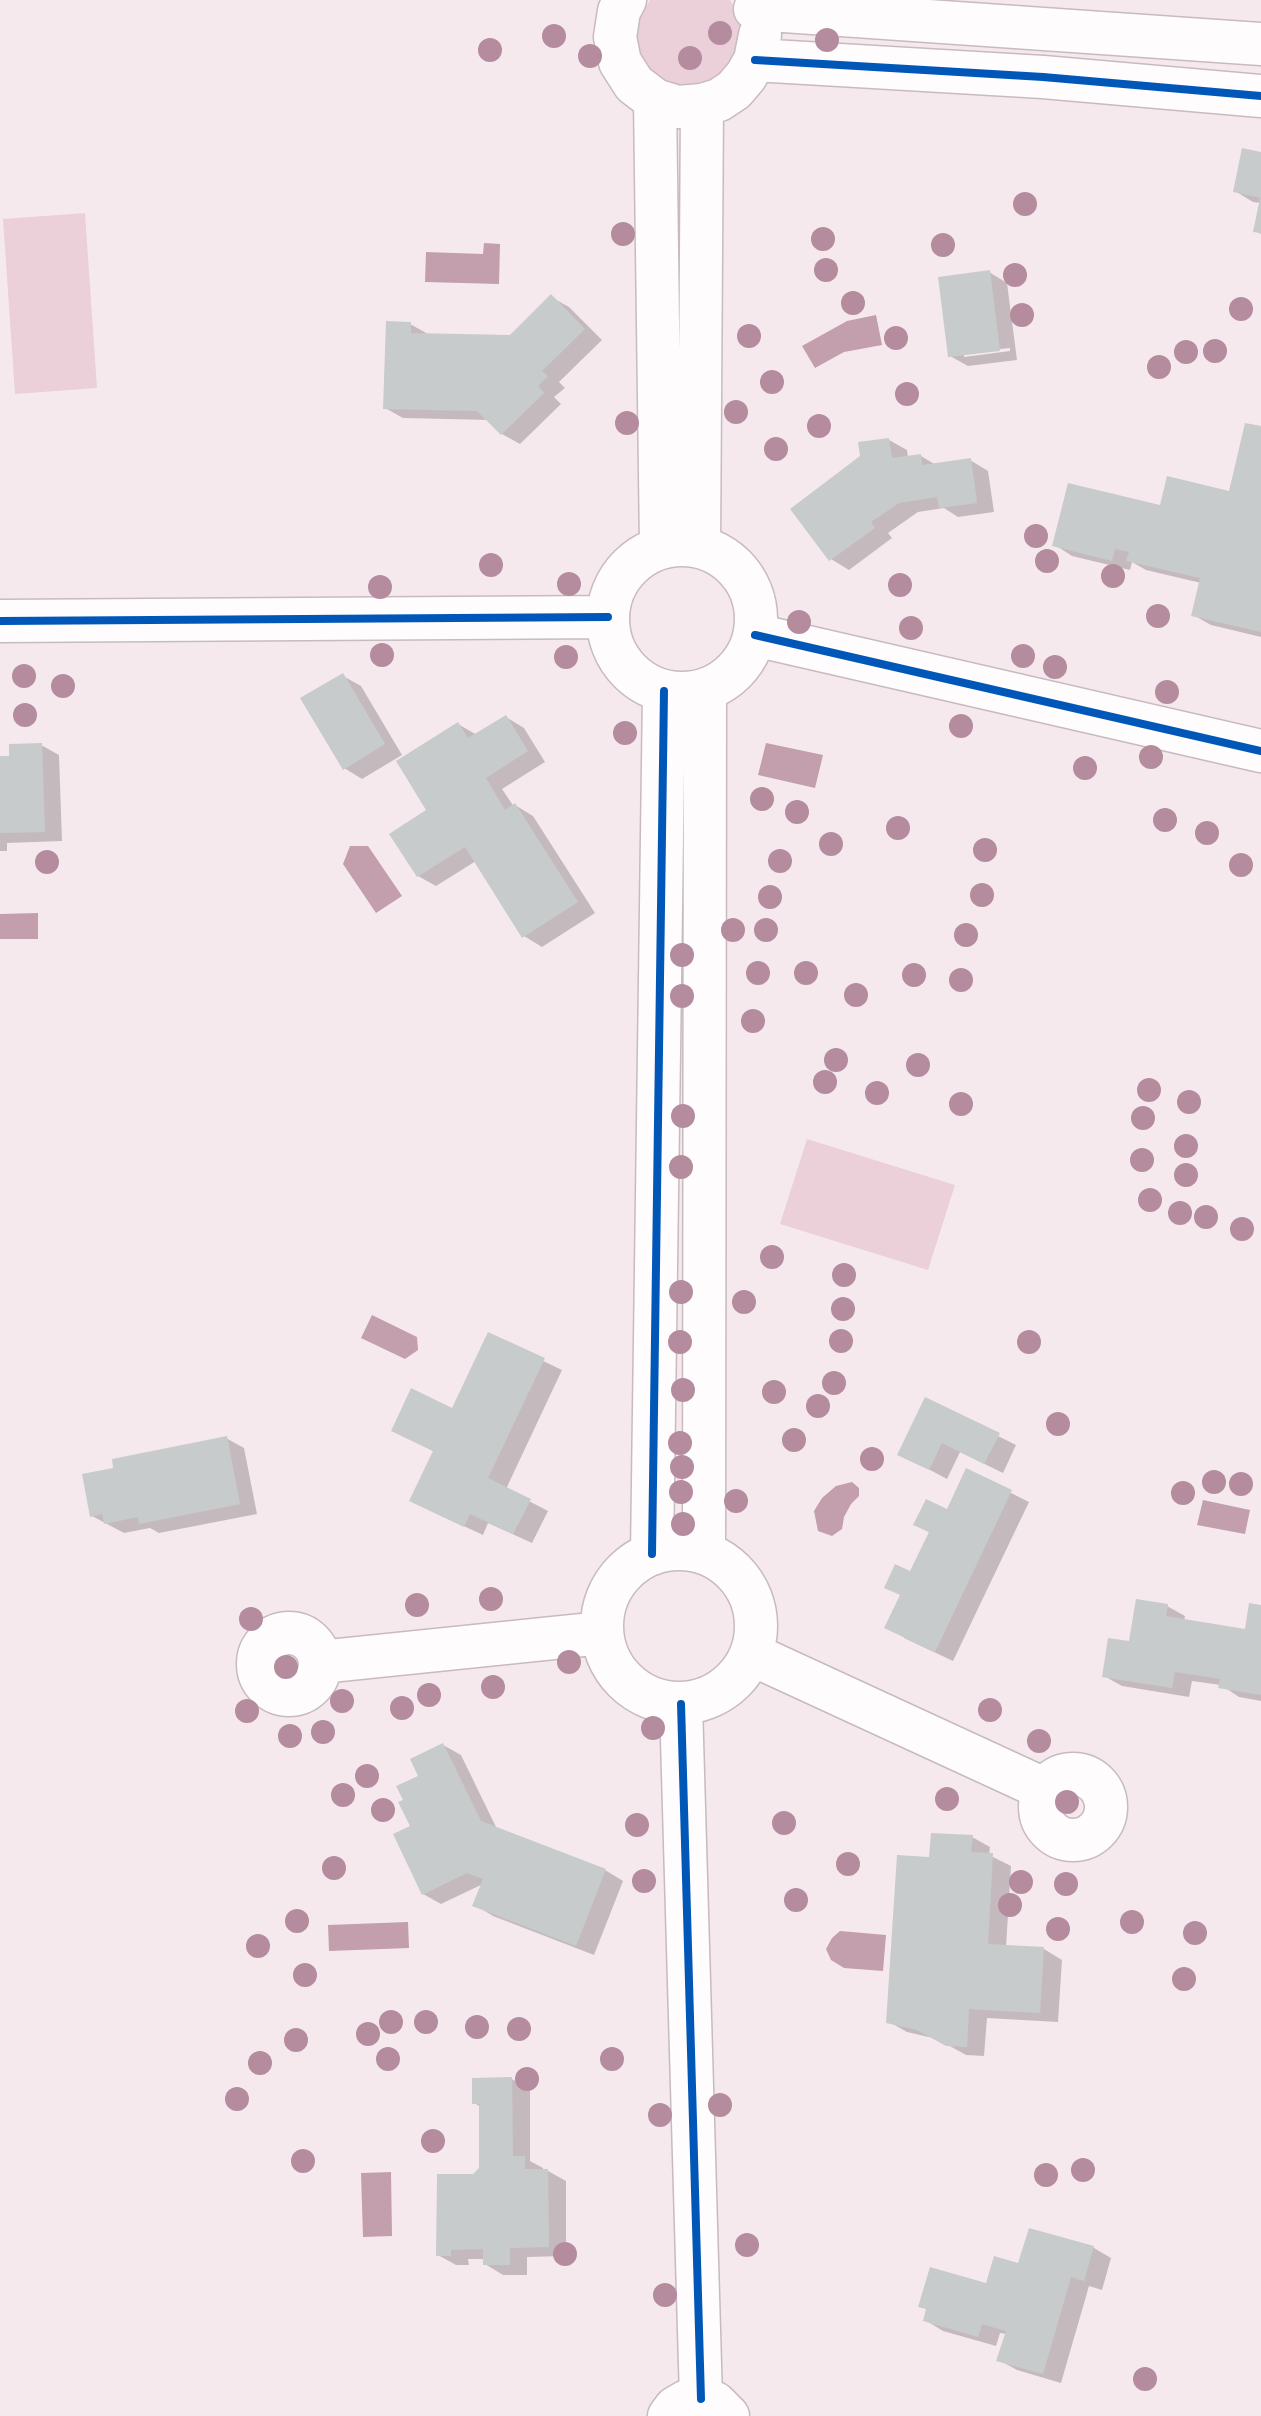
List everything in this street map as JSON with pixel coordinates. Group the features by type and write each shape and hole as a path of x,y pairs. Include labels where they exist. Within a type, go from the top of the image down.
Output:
{"street":[{"path":"625,0 619,11 615,37 620,62 634,84 655,100 678,107 719,100 734,90 746,76 755,60 760,35 753,5 1261,44"},
{"path":"755,60 1043,77 1261,96"},
{"path":"655,100 680,548"},
{"path":"680,548 702,105"},
{"path":"680,548 721,555 739,570 751,590 756,612 755,635 737,669 722,682 705,690 684,693 664,691 646,684 630,672 617,656 610,637 608,617 612,595 623,574 640,558 680,548"},
{"path":"0,621 608,617"},
{"path":"755,635 1261,751"},
{"path":"704,1553 705,690"},
{"path":"652,1554 664,691"},
{"path":"658,1090 704,1092"},
{"path":"687,1549 704,1553 722,1562 749,1593 755,1613 756,1634 751,1654 731,1684 716,1694 681,1704 662,1702 628,1685 615,1670 606,1652 602,1633 603,1614 609,1594 619,1577 634,1564 652,1554 669,1550 687,1549"},
{"path":"320,1662 602,1633"},
{"path":"751,1654 1044,1789"},
{"path":"681,1704 699,2410"}],"shaded area":[{"path":"650,0 730,0 742,25 735,62 705,86 680,87 656,77 641,56 637,44 639,19"},
{"path":"85,213 97,388 15,394 3,219"},
{"path":"484,243 500,244 499,284 425,282 426,252 483,254"},
{"path":"876,315 882,345 844,352 815,368 802,346 847,321"},
{"path":"766,743 823,755 815,788 758,775"},
{"path":"350,846 368,846 402,896 376,913 343,864"},
{"path":"38,913 38,939 0,939 0,914"},
{"path":"807,1139 955,1185 928,1270 780,1224"},
{"path":"372,1315 417,1337 418,1350 405,1359 361,1338"},
{"path":"852,1482 859,1488 859,1496 844,1517 842,1529 832,1536 818,1531 814,1511 822,1498 836,1486"},
{"path":"1203,1500 1250,1510 1245,1534 1197,1525"},
{"path":"408,1922 409,1948 329,1951 328,1925"},
{"path":"840,1931 886,1935 883,1971 844,1968 831,1960 826,1949"},
{"path":"391,2172 392,2236 363,2237 361,2173"}],"building":[{"path":"1242,148 1261,152 1261,198 1233,192"},
{"path":"1261,198 1261,233 1253,232"},
{"path":"990,270 1000,351 948,357 938,277"},
{"path":"551,294 585,329 542,371 548,376 538,386 544,393 501,435 477,411 383,409 386,321 411,322 411,333 510,335"},
{"path":"1245,423 1261,426 1261,632 1191,616 1200,578 1126,561 1129,552 1115,549 1112,561 1052,546 1068,483 1160,505 1167,476 1229,491"},
{"path":"889,438 892,458 921,454 922,465 971,458 977,503 939,508 937,497 899,503 871,522 875,528 829,561 790,509 860,456 858,442"},
{"path":"343,673 385,744 343,770 300,698"},
{"path":"506,715 528,751 486,778 505,810 515,803 578,902 522,938 465,847 417,877 389,834 426,810 396,761 458,722 468,738"},
{"path":"42,743 45,832 0,833 0,756 9,756 9,744"},
{"path":"488,1332 545,1358 488,1478 531,1499 513,1534 470,1514 464,1527 409,1501 433,1451 391,1431 411,1388 452,1408"},
{"path":"925,1397 1000,1433 984,1464 942,1443 929,1470 897,1455"},
{"path":"227,1436 240,1504 139,1524 138,1517 104,1524 102,1514 90,1517 82,1474 113,1468 112,1459"},
{"path":"966,1468 1012,1490 935,1652 884,1628 900,1595 884,1588 895,1564 910,1571 929,1532 913,1525 926,1499 947,1509"},
{"path":"1136,1599 1168,1604 1166,1616 1245,1629 1249,1603 1261,1605 1261,1695 1218,1688 1220,1679 1175,1672 1172,1688 1102,1677 1108,1638 1129,1641"},
{"path":"443,1743 481,1821 606,1869 576,1946 472,1906 483,1879 467,1873 422,1895 393,1834 410,1826 398,1802 403,1800 396,1786 418,1776 410,1759"},
{"path":"931,1833 973,1835 971,1852 993,1853 988,1944 1044,1947 1040,2013 969,2009 967,2047 946,2046 917,2030 886,2023 897,1855 929,1857"},
{"path":"512,2077 513,2156 525,2156 525,2169 548,2169 549,2247 510,2248 510,2265 483,2265 483,2249 451,2250 451,2256 436,2256 437,2174 473,2174 479,2168 479,2104 472,2104 472,2078"},
{"path":"1029,2228 1094,2246 1084,2281 1071,2277 1043,2374 996,2361 1006,2331 982,2324 978,2337 923,2321 926,2309 918,2307 930,2267 986,2283 994,2256 1018,2263"}],"cycle path":[{"path":"755,60 1043,77 1261,96"},
{"path":"0,621 608,617"},
{"path":"755,635 1261,751"},
{"path":"652,1554 664,691"},
{"path":"681,1704 701,2399"}]}
